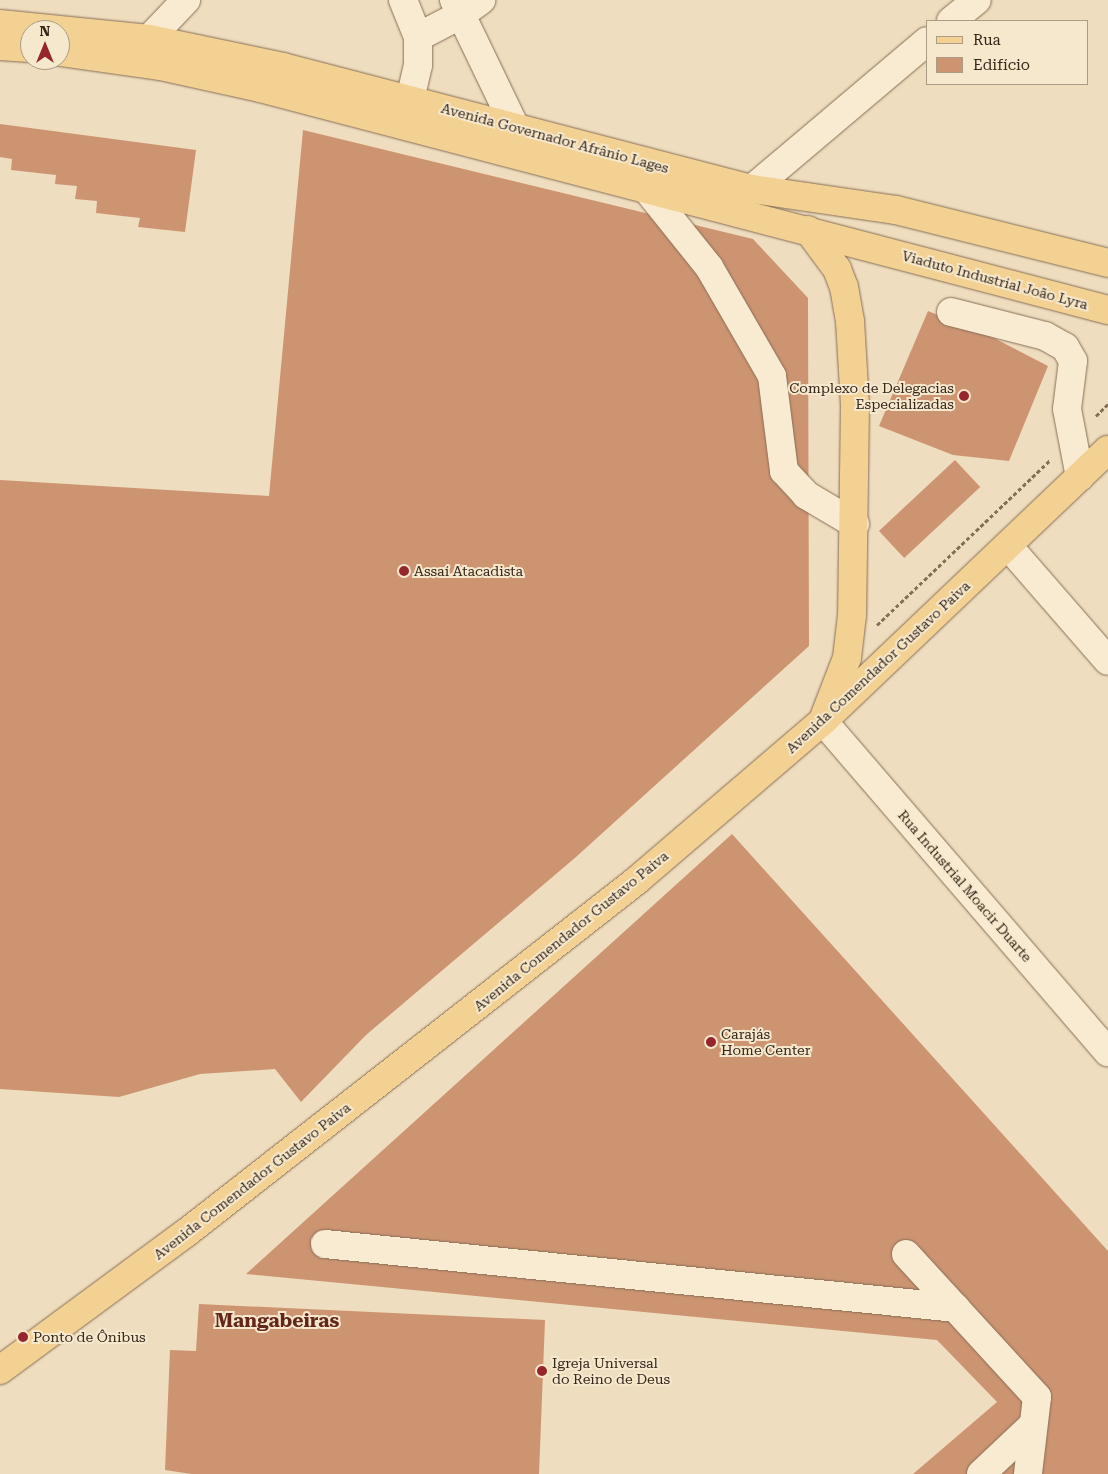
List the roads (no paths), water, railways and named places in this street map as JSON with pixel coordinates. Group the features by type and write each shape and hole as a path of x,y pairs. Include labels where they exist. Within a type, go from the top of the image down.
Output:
{"main road":[{"name":"Avenida Governador Afrânio Lages","path":"0,24 149,39 283,67 752,189 896,210 1108,263"},
{"path":"0,46 20,47"},
{"name":"Avenida Governador Afrânio Lages","path":"70,53 161,66 260,88 808,230 886,239"},
{"path":"752,189 886,239 1108,280"},
{"path":"808,230 837,269 844,287 850,321 855,405 855,524 850,636 847,658 823,721"},
{"name":"Viaduto Industrial João Lyra","path":"886,239 1108,310"},
{"name":"Avenida Comendador Gustavo Paiva","path":"0,1370 186,1234 636,880 823,721 1080,477 1106,456"}],"street":[{"path":"149,39 186,0"},
{"path":"404,0 418,37 418,65 410,100"},
{"path":"951,20 977,0"},
{"path":"418,37 466,5 516,129"},
{"path":"752,189 926,41"},
{"path":"644,186 709,266 772,376 784,470 806,495 855,524"},
{"path":"952,312 1045,336 1065,347 1073,361 1067,409 1080,477"},
{"path":"1008,546 1108,661"},
{"name":"Rua Industrial Moacir Duarte","path":"823,721 1108,1052"},
{"path":"325,1244 956,1308"},
{"path":"906,1254 1037,1397 1028,1474"},
{"path":"981,1474 1033,1425"}],"place":[{"name":"Complexo de Delegacias Especializadas","path":"964,396"},
{"name":"Assaí Atacadista","path":"404,571"},
{"name":"Carajás Home Center","path":"711,1042"},
{"name":"Ponto de Ônibus","path":"23,1337"},
{"name":"Igreja Universal do Reino de Deus","path":"542,1371"}],"district":[{"name":"Mangabeiras","path":"277,1321"}]}
